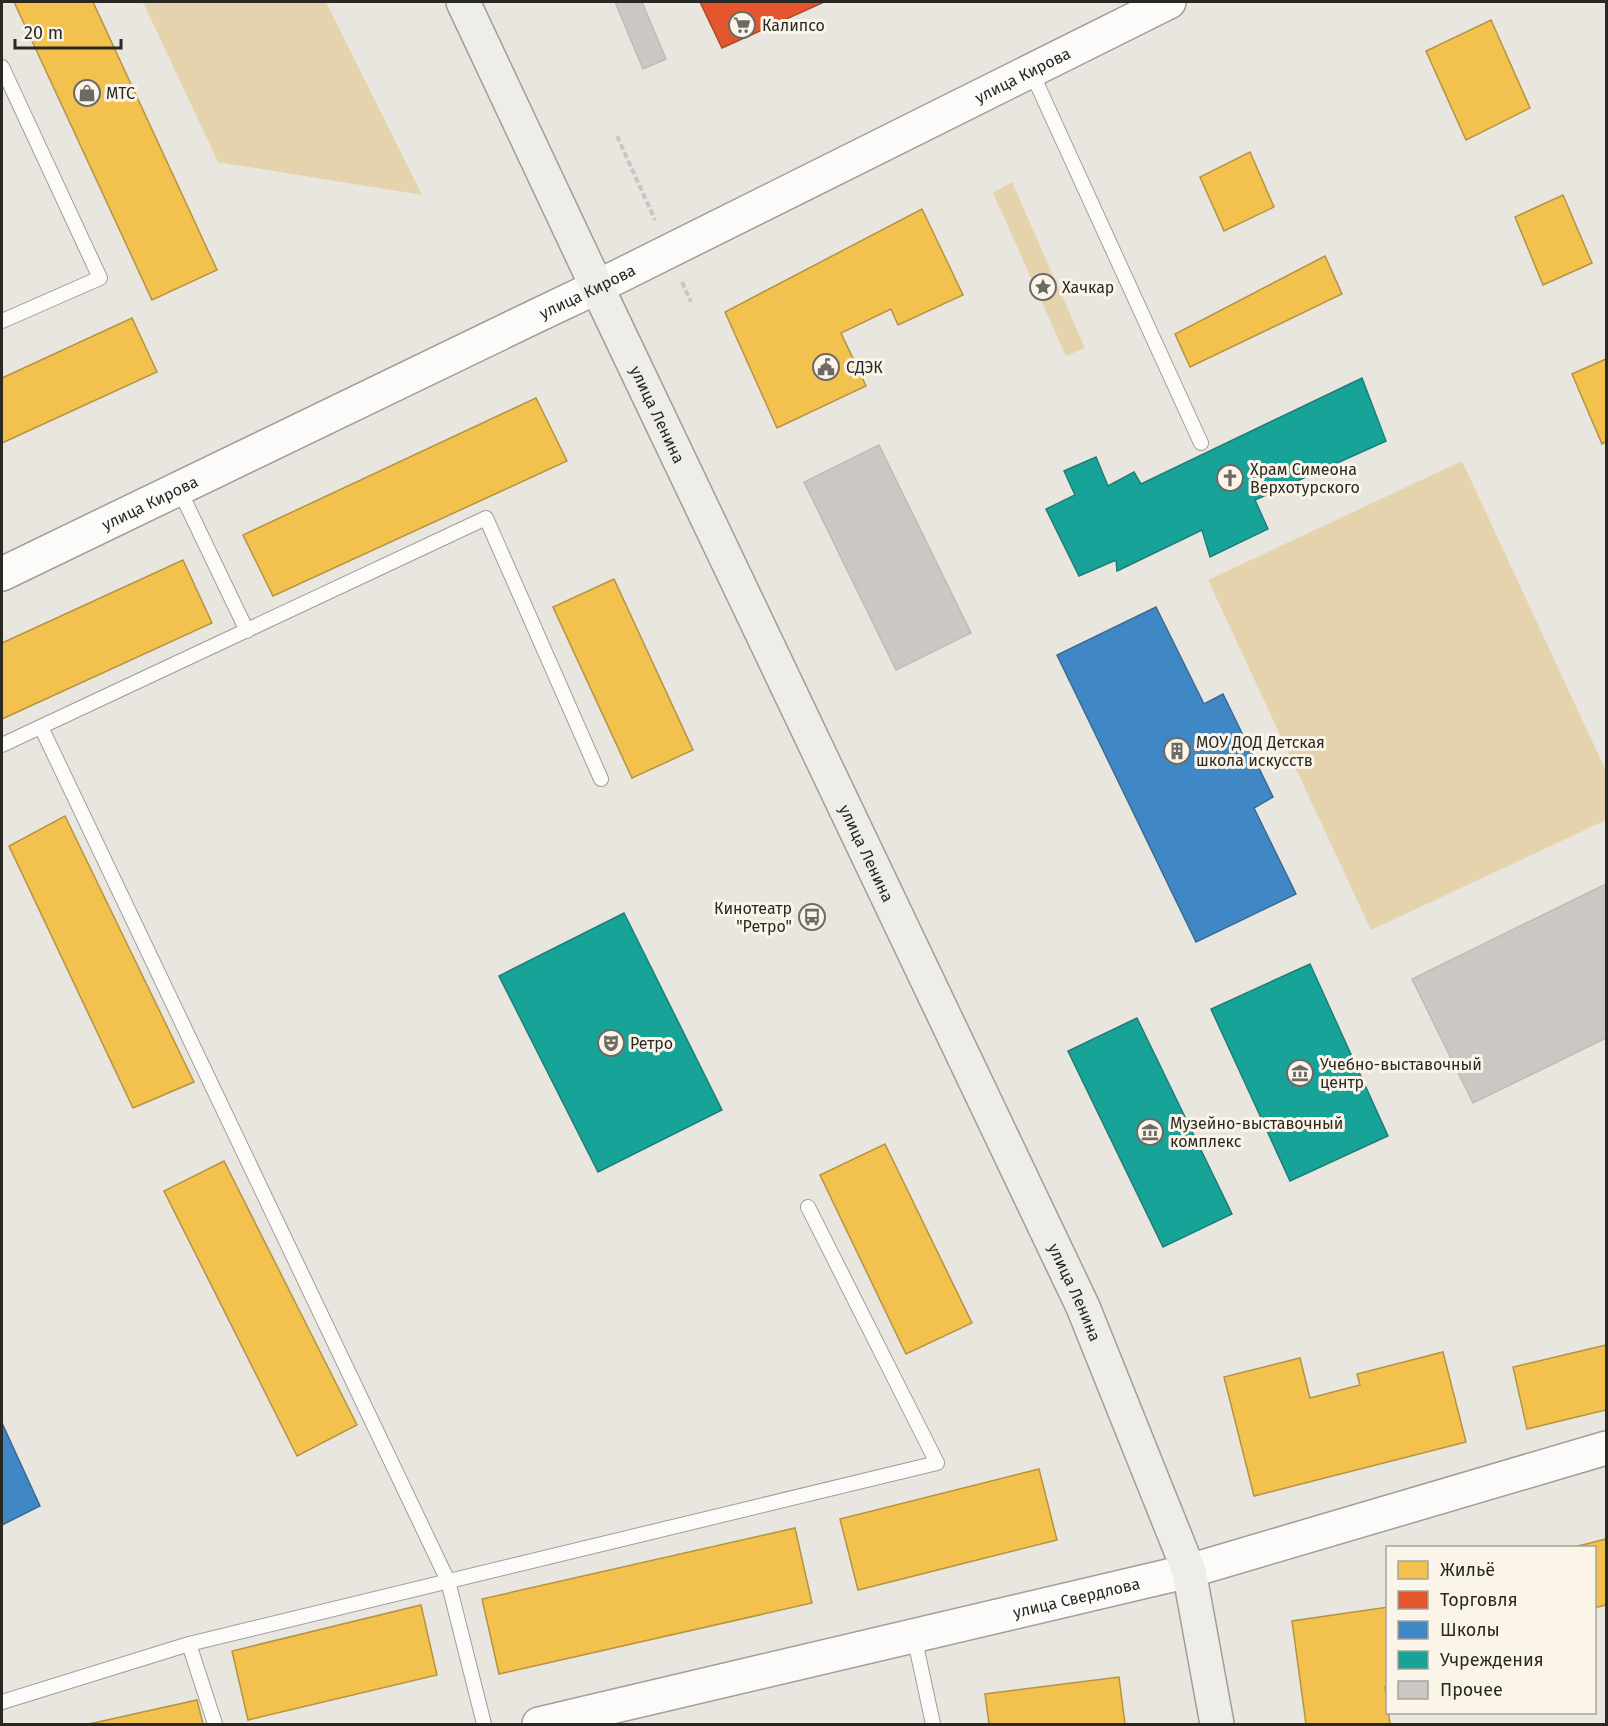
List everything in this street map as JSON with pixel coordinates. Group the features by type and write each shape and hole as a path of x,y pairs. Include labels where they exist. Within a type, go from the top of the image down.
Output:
{"main road":[{"name":"улица Ленина","path":"463,2 607,282 1083,1307 1197,1569 1217,1725"},
{"path":"488,2 607,282"},
{"path":"1197,1569 1232,1725"}],"street":[{"name":"улица Кирова","path":"2,574 607,282 1169,2"},
{"name":"улица Свердлова","path":"539,1725 1197,1569 1606,1448"}],"lane":[{"path":"2,66 100,279 2,321"},
{"path":"1030,71 1201,443"},
{"path":"179,488 247,630"},
{"path":"2,745 486,518 601,779"},
{"path":"41,727 448,1581 484,1725"},
{"path":"2,1702 189,1644 937,1463 808,1207"},
{"path":"914,1636 933,1725"},
{"path":"189,1644 215,1725"}],"shaded area":[{"path":"143,2 326,2 422,195 218,162"},
{"path":"1012,182 1085,348 1066,356 993,193"},
{"path":"1462,461 1606,771 1606,820 1371,930 1208,580"}],"building: Жильё":[{"path":"14,2 93,2 217,270 152,300"},
{"path":"1491,20 1530,108 1466,140 1426,51"},
{"path":"1250,152 1274,207 1224,231 1200,177"},
{"path":"1563,195 1592,263 1543,285 1515,217"},
{"path":"922,209 963,295 898,325 891,309 841,333 866,386 777,428 725,312"},
{"path":"1325,256 1342,294 1190,367 1175,334"},
{"path":"132,318 157,372 2,443 2,378"},
{"path":"1606,359 1606,441 1602,444 1572,374"},
{"path":"536,398 567,461 273,596 243,535"},
{"path":"183,560 212,623 2,719 2,643"},
{"path":"614,579 693,750 632,778 553,607"},
{"path":"65,816 194,1082 133,1108 9,846"},
{"path":"885,1144 972,1323 906,1354 820,1175"},
{"path":"224,1161 357,1425 297,1456 164,1191"},
{"path":"1606,1345 1606,1410 1527,1429 1513,1367"},
{"path":"1443,1352 1466,1442 1254,1496 1224,1377 1300,1358 1310,1398 1360,1385 1357,1374"},
{"path":"1039,1469 1057,1540 858,1590 840,1519"},
{"path":"795,1528 812,1603 499,1674 482,1599"},
{"path":"1606,1539 1606,1605 1596,1608 1596,1546 1578,1546"},
{"path":"421,1605 437,1675 248,1720 232,1651"},
{"path":"1386,1607 1385,1687 1386,1714 1389,1714 1390,1724 1306,1724 1292,1621"},
{"path":"1119,1677 1125,1724 989,1724 985,1694"},
{"path":"197,1700 203,1724 89,1724"}],"building: Торговля":[{"name":"Калипсо","path":"700,2 824,2 722,48"}],"building: Школы":[{"name":"МОУ ДОД Детская школа искусств","path":"1156,607 1204,704 1223,694 1273,797 1254,808 1296,894 1196,942 1057,655"},
{"path":"2,1423 40,1506 2,1525"}],"building: Учреждения":[{"name":"Храм Симеона Верхотурского","path":"1362,378 1386,441 1255,500 1268,529 1210,557 1202,530 1117,571 1116,560 1079,576 1046,509 1075,495 1064,471 1096,457 1108,486 1134,472 1141,484"},
{"name":"Ретро","path":"624,913 722,1110 598,1172 499,976"},
{"name":"Учебно-выставочный центр","path":"1310,964 1388,1136 1290,1181 1211,1009"},
{"name":"Музейно-выставочный комплекс","path":"1137,1018 1232,1214 1163,1247 1068,1051"}],"building: Прочее":[{"path":"615,2 642,2 666,59 643,69"},
{"path":"879,445 971,633 896,670 804,482"},
{"path":"1606,884 1606,1038 1473,1103 1412,979"}],"place":[{"name":"Калипсо","path":"742,25"},
{"name":"МТС","path":"87,93"},
{"name":"Хачкар","path":"1043,287"},
{"name":"СДЭК","path":"826,367"},
{"name":"Храм Симеона Верхотурского","path":"1230,478"},
{"name":"МОУ ДОД Детская школа искусств","path":"1177,751"},
{"name":"Кинотеатр \"Ретро\"","path":"812,917"},
{"name":"Ретро","path":"611,1043"},
{"name":"Учебно-выставочный центр","path":"1300,1073"},
{"name":"Музейно-выставочный комплекс","path":"1150,1132"}]}
